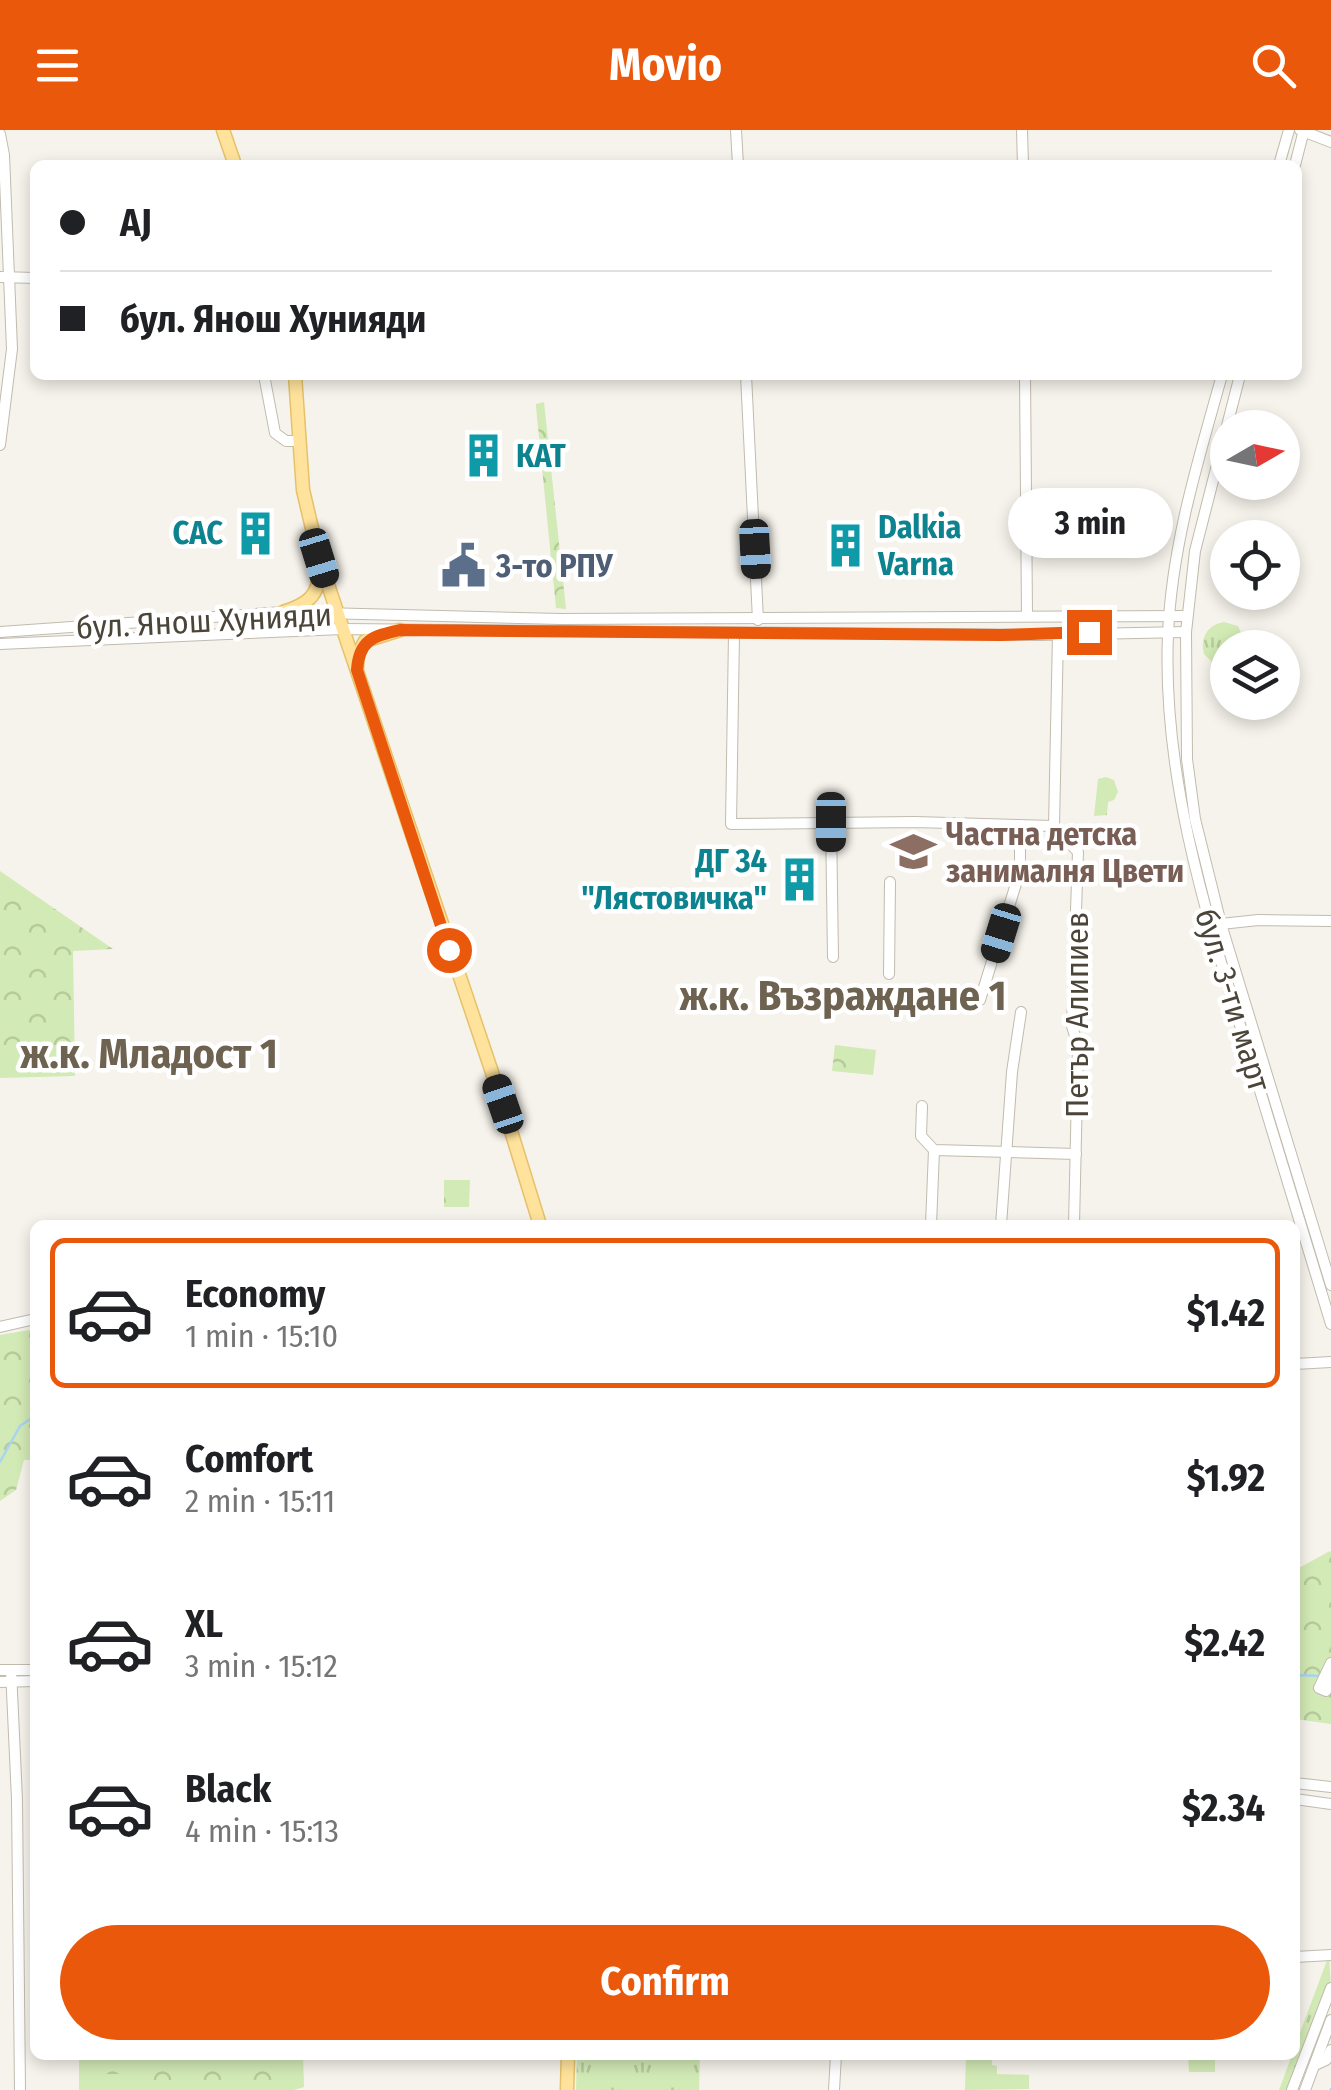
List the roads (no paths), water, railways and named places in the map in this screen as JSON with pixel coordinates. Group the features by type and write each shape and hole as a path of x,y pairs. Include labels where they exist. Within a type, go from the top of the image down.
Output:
{"main road":[{"path":"224,130 233,160"},
{"path":"295,380 306,510 319,558 538,1220"},
{"path":"283,612 301,606 316,593 320,584 319,558"},
{"path":"357,670 358,654 365,641 400,630"},
{"path":"567,2090 568,2060"}],"street":[{"path":"736,130 738,160"},
{"path":"1022,130 1023,160"},
{"path":"1280,160 1289,130"},
{"path":"1296,160 1303,131 1331,142"},
{"path":"0,134 4,154 4,278 12,349 0,445"},
{"path":"4,278 30,278"},
{"path":"265,380 275,433 286,441 300,441"},
{"path":"746,380 758,620"},
{"path":"1025,380 1028,615"},
{"name":"бул. 3-ти март","path":"1221,380 1181,524 1168,632 1172,725 1187,836 1208,922 1294,1220"},
{"name":"бул. 3-ти март","path":"1239,380 1200,529 1187,616 1186,727 1191,792 1221,924 1331,1285"},
{"path":"1181,524 1200,529"},
{"name":"бул. Янош Хунияди","path":"0,632 283,612 561,620 1187,616"},
{"name":"бул. Янош Хунияди","path":"0,644 342,629 734,634 1186,632"},
{"path":"734,634 731,824 1054,826 1058,634"},
{"path":"831,822 833,956"},
{"path":"980,1000 1020,871 1020,825"},
{"name":"Петър Алипиев","path":"1054,826 1078,852 1072,1026 1078,1046 1074,1220"},
{"path":"889,974 890,882"},
{"path":"1221,924 1331,921"},
{"path":"1001,1220 1020,1012"},
{"path":"922,1106 921,1136 934,1150 931,1220"},
{"path":"934,1150 1076,1154"},
{"name":"бул. 3-ти март","path":"1300,1239 1331,1324"},
{"path":"0,1327 30,1320"},
{"path":"1300,1364 1331,1362"},
{"path":"1331,1663 1320,1688 1326,1690 1331,1678"},
{"path":"6,1676 18,1799 20,2090"},
{"path":"1300,1783 1331,1787"},
{"path":"1300,1800 1331,1804"},
{"path":"1300,1957 1331,1955"},
{"path":"1292,2090 1331,1988"},
{"path":"1306,2090 1331,2020"},
{"path":"1314,2064 1326,2060 1331,2050"},
{"path":"834,2090 836,2060"}],"waterway":[{"path":"0,1462 20,1426 30,1419"},
{"path":"1300,1675 1320,1676"}],"place":[{"name":"КАТ","path":"483,456"},
{"name":"САС","path":"256,533"},
{"name":"Dalkia Varna","path":"845,545"},
{"name":"3-то РПУ","path":"463,566"},
{"name":"Частна детска занималня Цвети","path":"913,852"},
{"name":"ДГ 34 \"Лястовичка\"","path":"800,879"}],"district":[{"name":"ж.к. Възраждане 1","path":"843,996"},
{"name":"ж.к. Младост 1","path":"149,1054"}]}
